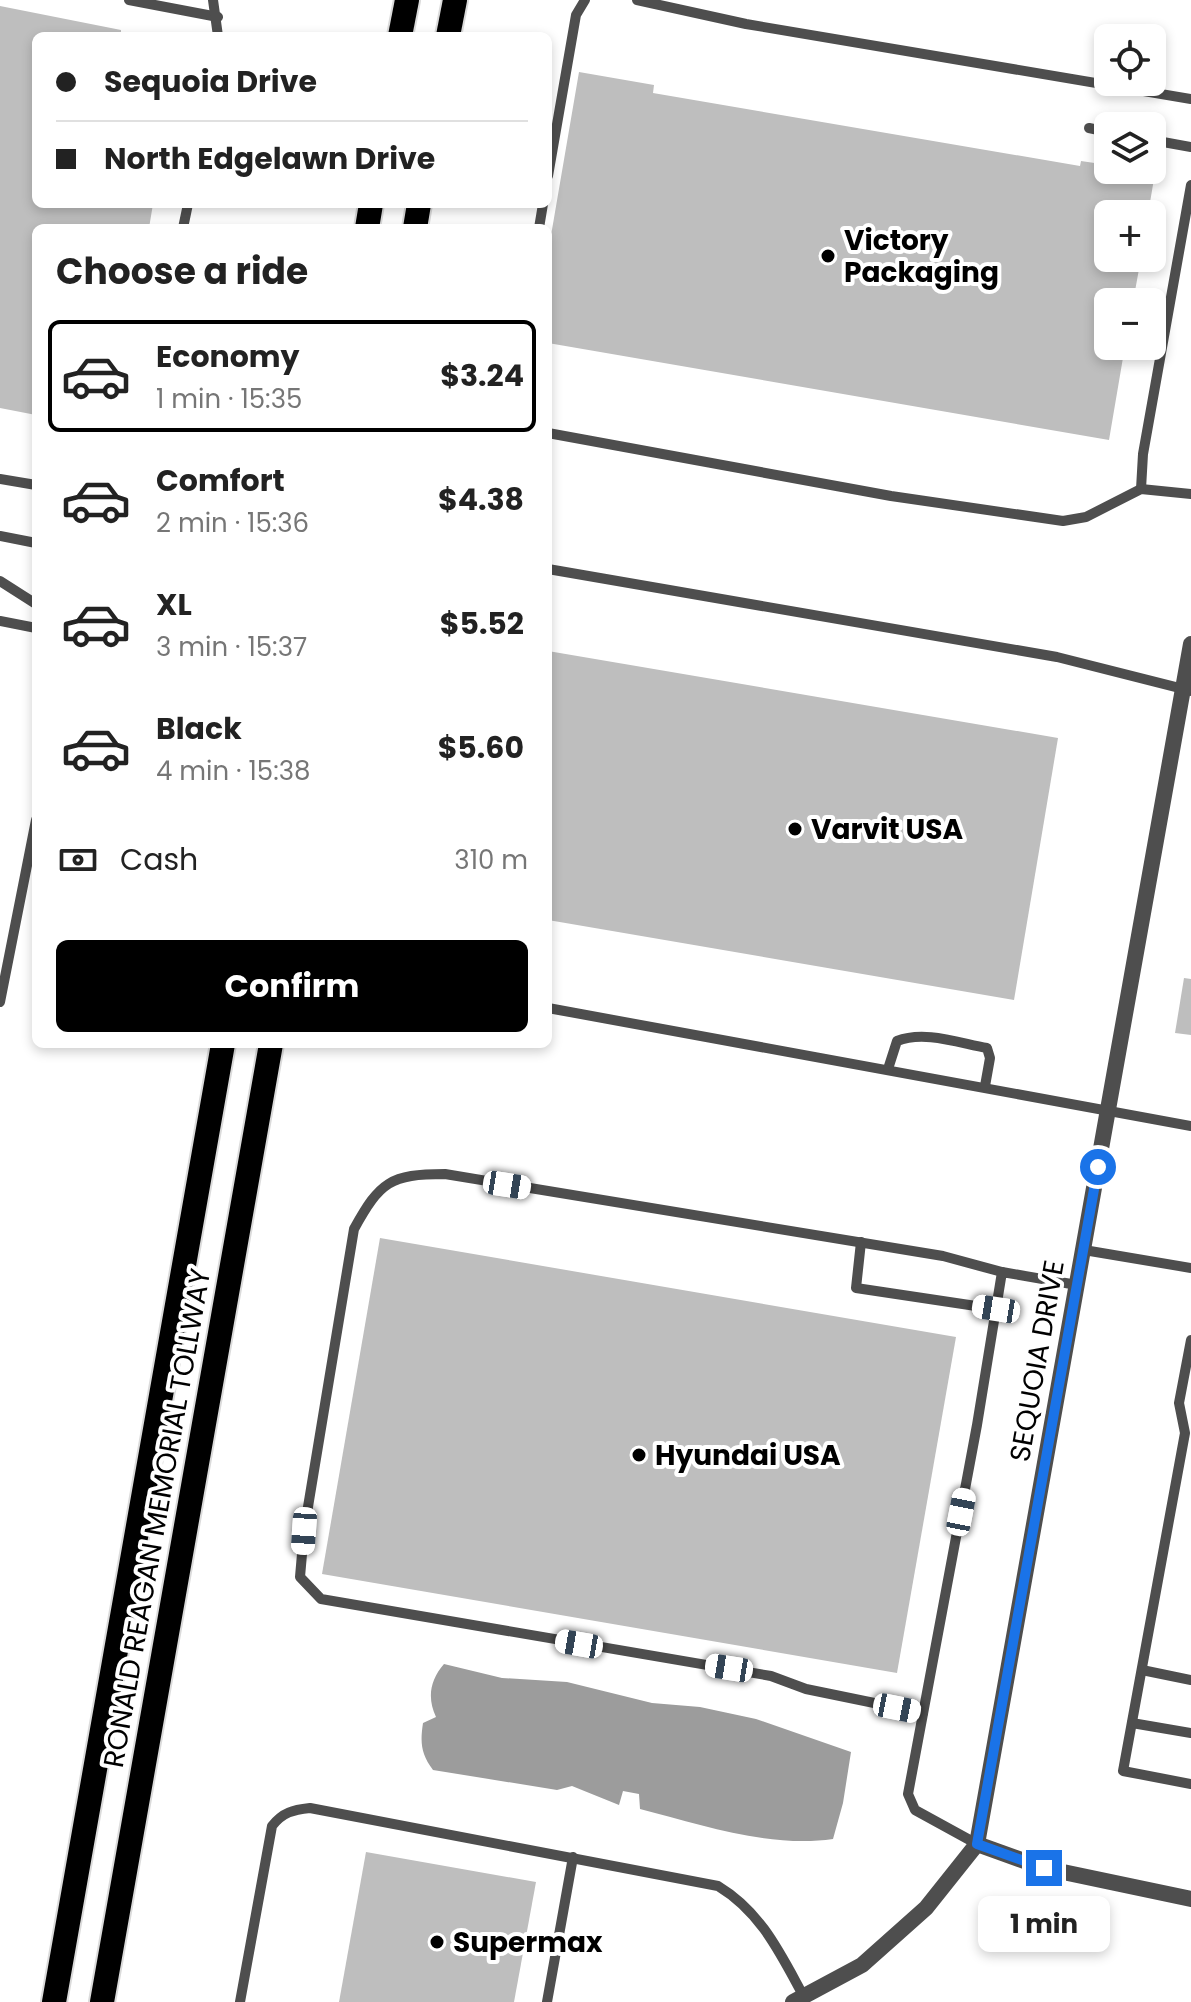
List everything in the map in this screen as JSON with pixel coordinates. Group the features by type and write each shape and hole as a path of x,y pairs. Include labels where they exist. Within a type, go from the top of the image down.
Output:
{"highway":[{"path":"401,32 407,0"},
{"path":"449,32 455,0"},
{"name":"RONALD REAGAN MEMORIAL TOLLWAY","path":"54,2002 222,1048"},
{"name":"RONALD REAGAN MEMORIAL TOLLWAY","path":"102,2002 270,1048"}],"street":[{"name":"SEQUOIA DRIVE","path":"798,1999 862,1965 926,1908 977,1844 1187,690 1191,644"},
{"path":"977,1844 1044,1868 1191,1899"}],"lane":[{"path":"129,0 218,17"},
{"path":"213,0 218,32"},
{"path":"552,153 576,15 585,0"},
{"path":"637,0 746,24 1191,99"},
{"path":"1089,128 1094,129"},
{"path":"1166,143 1191,147"},
{"path":"1141,489 1143,454 1191,185"},
{"path":"552,434 891,496 1063,521 1086,517 1141,489 1191,494"},
{"path":"0,479 32,484"},
{"path":"0,536 32,542"},
{"path":"552,570 1057,657 1187,690"},
{"path":"0,581 32,601"},
{"path":"0,621 32,627"},
{"path":"0,1002 32,840"},
{"path":"552,1009 1191,1126"},
{"path":"888,1069 897,1041 911,1035 965,1044 987,1048 985,1086"},
{"path":"923,1713 806,1689 771,1676 321,1599 300,1577 304,1531 354,1229 374,1194 407,1174 445,1174 943,1256 1002,1272 1077,1285"},
{"path":"861,1242 856,1288 996,1309"},
{"path":"1084,1250 1191,1268"},
{"path":"977,1844 915,1810 908,1794 1002,1272"},
{"path":"1191,1340 1179,1403 1185,1433 1123,1771 1191,1784"},
{"path":"1142,1670 1191,1680"},
{"path":"1132,1723 1191,1733"},
{"path":"240,2002 272,1826 280,1816 310,1808 718,1886 757,1918 798,1999"},
{"path":"547,2002 573,1857"}],"shaded area":[{"path":"444,1664 502,1678 567,1682 652,1703 700,1707 756,1719 851,1752 843,1803 833,1839 761,1838 712,1828 640,1809 639,1794 623,1791 619,1805 572,1786 557,1790 433,1770 424,1753 422,1730 423,1723 436,1717 431,1703 431,1689"}],"building":[{"path":"0,6 121,30 32,32 32,208 152,208 150,224 32,224 32,414 0,408"},
{"name":"Victory Packaging","path":"579,72 654,85 653,93 1080,166 1081,161 1094,163 1094,184 1153,184 1150,200 1094,200 1094,272 1138,272 1136,288 1094,288 1094,360 1123,360 1109,440 552,344 552,230"},
{"name":"Varvit USA","path":"552,652 1058,738 1014,1000 552,921"},
{"path":"1184,978 1191,979 1191,1035 1175,1033"},
{"name":"Hyundai USA","path":"380,1238 956,1337 897,1673 322,1574"},
{"name":"Supermax","path":"366,1852 536,1882 514,2002 339,2002"}],"place":[{"name":"Victory Packaging","path":"828,256"},
{"name":"Varvit USA","path":"795,829"},
{"name":"Hyundai USA","path":"639,1455"},
{"name":"Supermax","path":"437,1942"}],"route":[{"path":"1044,1868 977,1844 1098,1167"}]}
